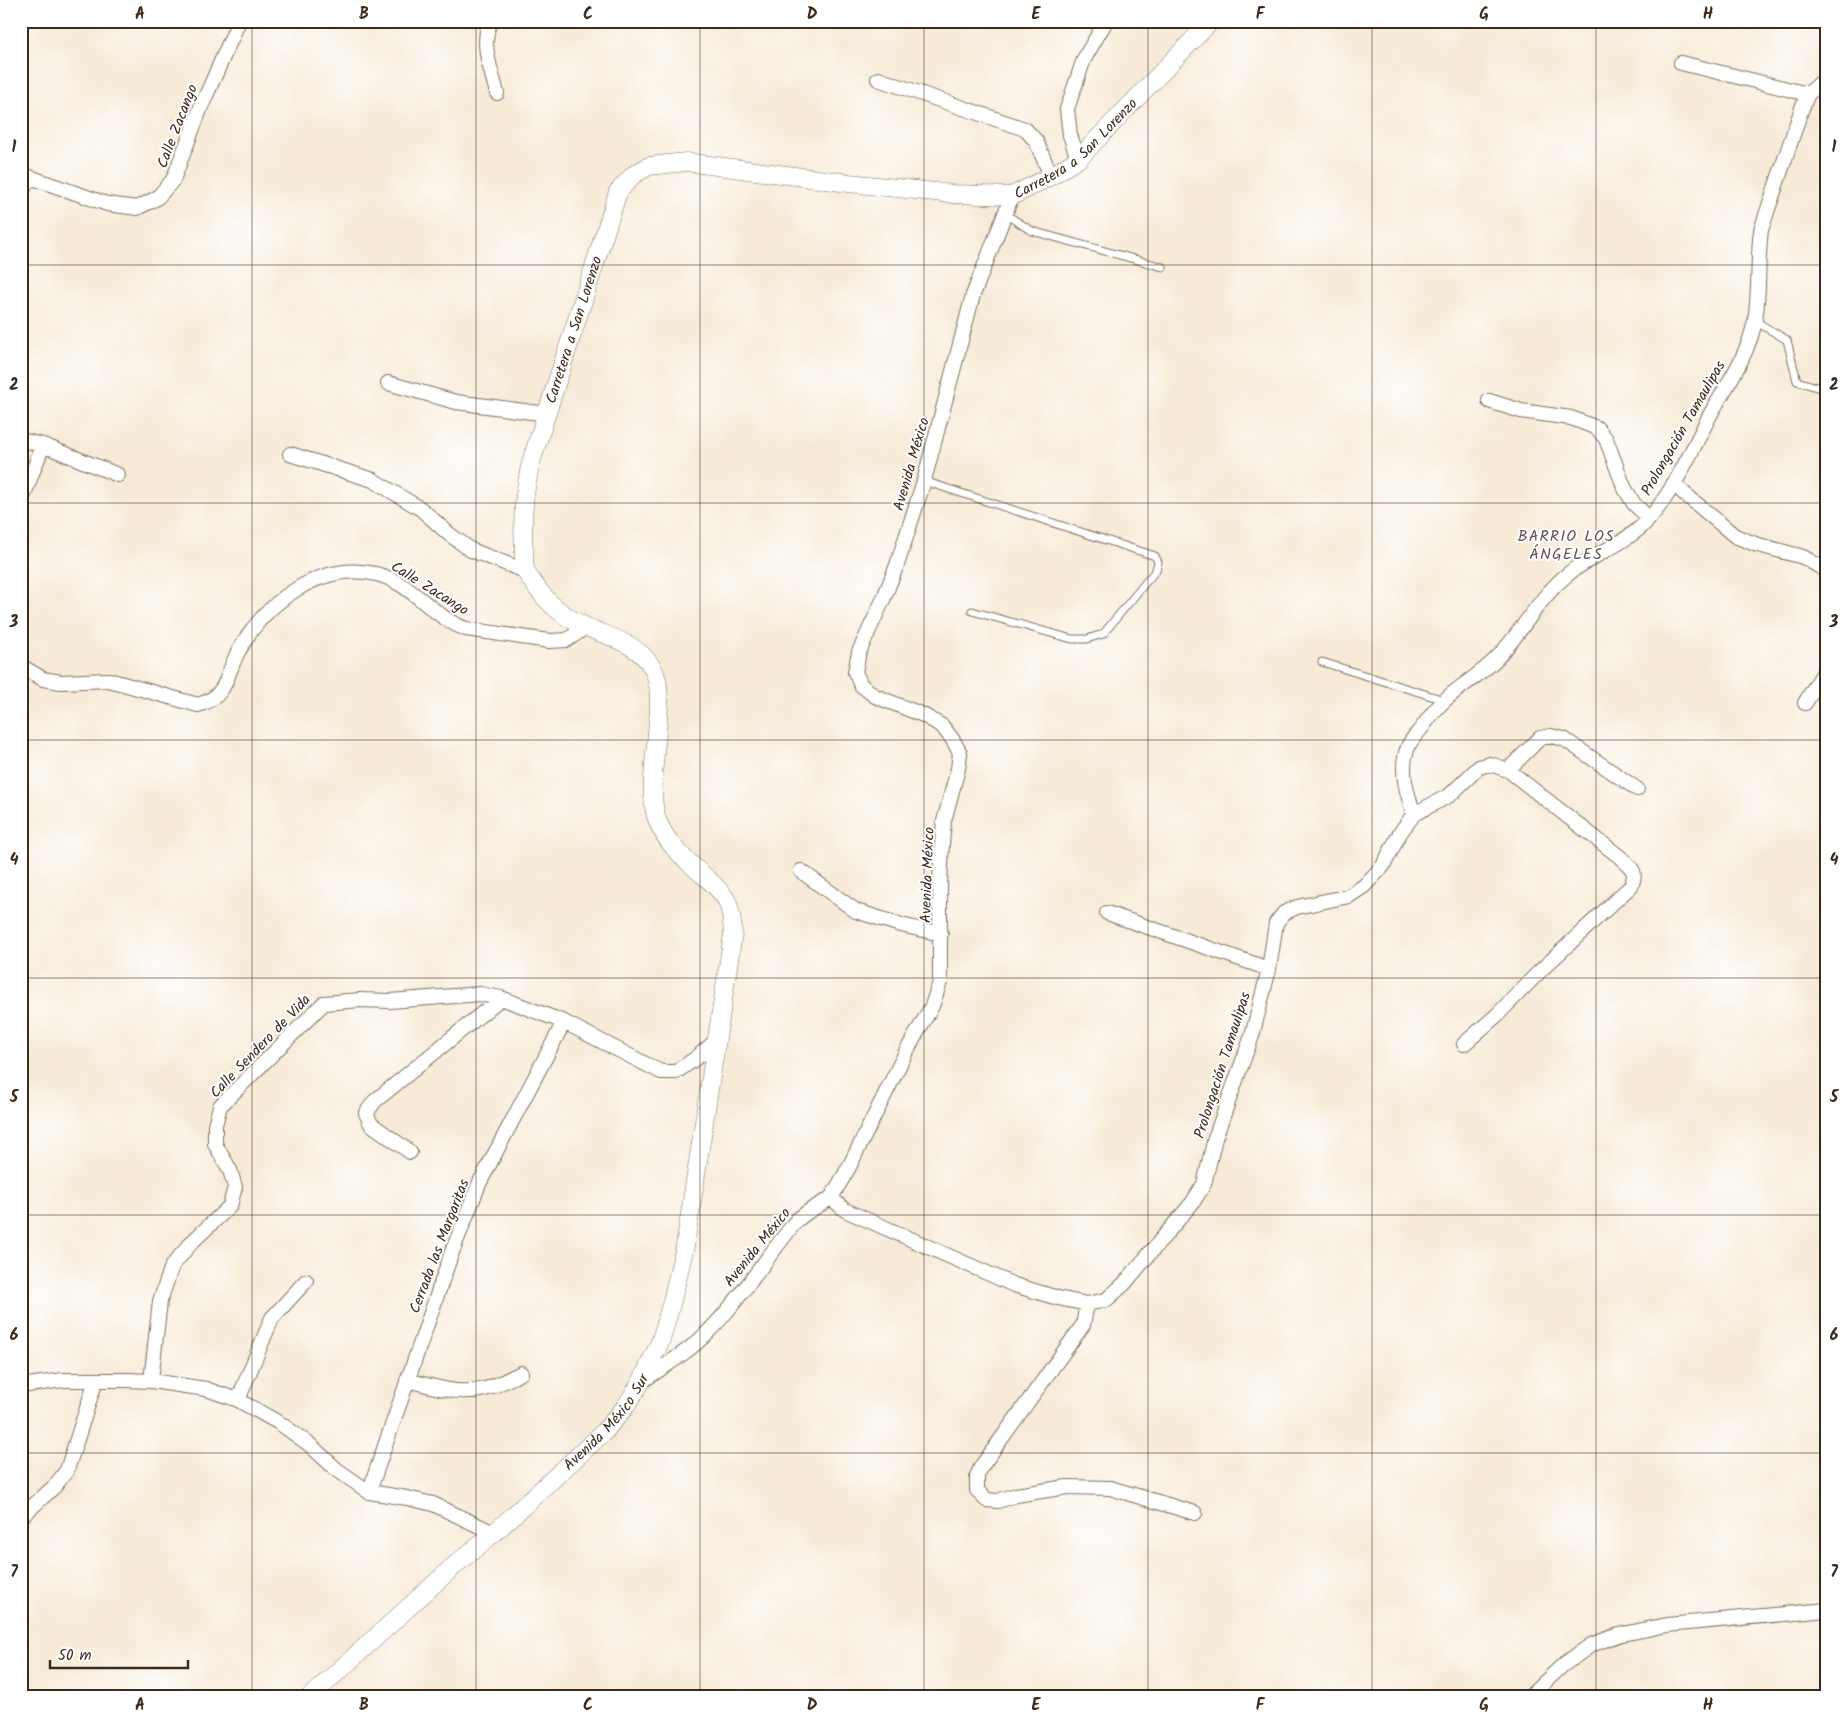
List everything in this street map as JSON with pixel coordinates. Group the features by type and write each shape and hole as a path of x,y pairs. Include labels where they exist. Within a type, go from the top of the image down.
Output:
{"street":[{"name":"Calle Zacango","path":"21,193 25,176 107,204 137,208 157,198 173,180 200,107 239,21"},
{"path":"491,21 488,26 485,43 497,93"},
{"path":"1078,158 1070,135 1067,109 1084,59 1106,21"},
{"name":"Carretera a San Lorenzo","path":"525,571 522,525 525,490 547,414 618,192 633,175 649,166 686,162 954,194 1012,196 1051,176 1078,158 1211,21"},
{"path":"1681,63 1808,94"},
{"name":"Prolongación Tamaulipas","path":"1087,1304 1106,1300 1124,1284 1193,1202 1204,1184 1215,1138 1252,1036 1269,969 1276,923 1284,912 1298,907 1349,896 1364,886 1383,866 1400,833 1414,814 1406,790 1405,771 1408,747 1444,700 1494,661 1556,584 1588,560 1635,533 1649,518 1673,484 1741,360 1755,320 1759,277 1758,249 1761,230 1795,124 1808,94 1827,77"},
{"path":"878,79 1026,129 1036,142 1051,176"},
{"name":"Avenida México","path":"641,1382 682,1355 706,1334 739,1296 797,1220 831,1198 848,1169 906,1052 932,1006 940,982 940,884 944,821 958,769 960,753 942,726 923,715 875,696 861,685 855,672 858,652 883,600 897,565 924,481 973,295 1012,196"},
{"path":"388,383 456,402 547,414"},
{"path":"1489,401 1521,411 1572,418 1597,428 1606,439 1624,487 1634,504 1649,518"},
{"path":"21,440 42,445 118,475"},
{"path":"21,502 42,445"},
{"path":"290,454 373,480 421,509 449,534 471,550 525,571 545,600 563,614 586,627 639,650 652,667 658,679 659,703 651,787 655,814 661,831 688,862 719,889 727,901 732,915 733,934 717,1040"},
{"path":"1673,484 1735,536 1803,558 1827,571"},
{"name":"Calle Zacango","path":"21,666 43,679 61,682 108,680 198,706 210,702 220,693 237,654 250,633 277,603 319,578 341,572 356,571 377,574 396,582 453,625 466,629 549,641 566,640 586,627"},
{"path":"1805,703 1827,667"},
{"path":"1508,770 1540,738 1551,736 1564,739 1637,789"},
{"path":"1414,814 1450,795 1479,767 1490,764 1508,770 1633,869 1634,878 1631,886 1540,971 1497,1015 1464,1044"},
{"path":"801,872 856,911 901,925 941,934"},
{"path":"1107,914 1269,969"},
{"name":"Calle Sendero de Vida","path":"151,1381 160,1300 172,1266 191,1243 230,1206 235,1187 230,1170 215,1144 215,1124 220,1106 324,1003 360,1000 390,1001 480,994 501,998 564,1022 661,1072 676,1072 717,1040"},
{"path":"410,1152 371,1124 366,1113 375,1101 501,998"},
{"name":"Cerrada las Margaritas","path":"369,1492 452,1252 480,1184 564,1022"},
{"name":"Avenida México Sur","path":"310,1697 604,1432 626,1406 641,1382 661,1340 681,1265 717,1040"},
{"path":"831,1198 846,1210 1014,1285 1087,1304 1083,1325 981,1467 977,1476 977,1490 986,1500 998,1501 1016,1495 1067,1487 1110,1488 1195,1513"},
{"path":"238,1400 272,1318 306,1281"},
{"path":"407,1380 465,1392 486,1389 521,1373"},
{"path":"21,1386 63,1380 151,1381 206,1390 238,1400 281,1424 310,1445 336,1469 369,1492 433,1504 494,1533"},
{"path":"21,1517 55,1486 67,1470 96,1380"},
{"path":"1529,1697 1562,1665 1591,1645 1618,1635 1667,1624 1827,1610"}],"lane":[{"path":"1005,214 1032,231 1163,267"},
{"path":"1755,320 1787,340 1798,381 1820,388 1827,386"},
{"path":"924,481 1155,556 1158,562 1156,570 1103,634 1087,639 1072,639 972,611"},
{"path":"1322,662 1444,700"}],"district":[{"name":"BARRIO LOS ÁNGELES","path":"1566,544"}]}
